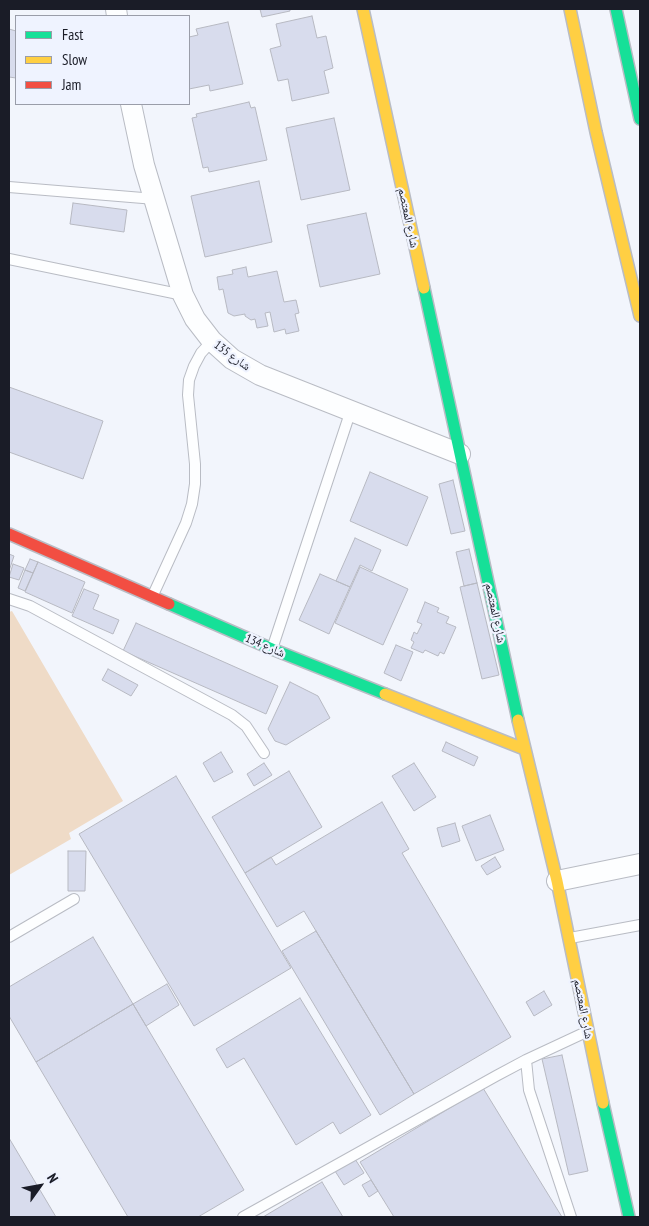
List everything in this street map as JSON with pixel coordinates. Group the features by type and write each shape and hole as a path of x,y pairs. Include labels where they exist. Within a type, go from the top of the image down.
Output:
{"street":[{"name":"شارع المعتصم","path":"363,9 524,750 557,881 587,1031 630,1217"},
{"path":"570,9 596,132 640,316"},
{"path":"616,9 640,118"},
{"name":"شارع 135","path":"130,105 144,165 183,295 195,319 212,341 232,359 260,375 460,454"},
{"name":"شارع 134","path":"9,534 272,649 524,750"},
{"path":"557,881 640,864"}],"lane":[{"path":"9,187 155,200"},
{"path":"9,259 183,295"},
{"path":"152,596 186,523 192,504 195,464 188,396 189,380 201,352 212,341"},
{"path":"272,649 351,410"},
{"path":"9,599 30,606 232,715 246,726 264,753"},
{"path":"9,936 74,899"},
{"path":"569,938 640,924"},
{"path":"243,1217 496,1076 587,1031"},
{"path":"526,1060 529,1090 571,1217"}],"shaded area":[{"path":"12,611 123,801 69,833 71,839 9,875 9,612"}],"building":[{"path":"260,9 290,9 290,11 262,17"},
{"path":"312,16 317,38 326,36 333,68 324,71 329,93 292,101 288,79 278,81 270,49 281,46 276,24"},
{"path":"228,22 243,84 210,91 209,85 190,89 190,37 198,35 196,29"},
{"path":"9,29 15,31 15,78 9,77"},
{"path":"249,102 251,108 255,107 267,160 209,172 208,167 203,168 192,118 197,117 196,114"},
{"path":"334,118 350,190 301,200 286,128"},
{"path":"259,181 272,242 205,257 191,196"},
{"path":"73,203 127,210 124,232 70,224"},
{"path":"366,213 380,274 320,287 307,225"},
{"path":"246,267 248,277 277,271 284,302 296,300 299,313 295,314 299,331 286,334 285,329 274,332 270,312 265,313 268,326 257,328 255,319 251,320 245,314 234,316 228,313 223,289 219,290 217,277 233,274 232,270"},
{"path":"9,387 103,421 83,479 9,452"},
{"path":"370,472 428,497 407,546 350,521"},
{"path":"453,480 465,531 451,534 439,484"},
{"path":"355,538 381,550 372,571 360,565 350,587 336,581"},
{"path":"469,549 477,583 464,586 456,552"},
{"path":"9,554 14,556 9,571"},
{"path":"30,559 38,562 33,573 25,570"},
{"path":"38,562 85,582 72,613 25,592"},
{"path":"13,564 24,568 19,580 9,577"},
{"path":"360,567 408,589 383,645 335,623"},
{"path":"25,570 33,573 25,591 18,588"},
{"path":"320,574 350,587 329,634 299,620"},
{"path":"477,583 499,675 482,679 460,587"},
{"path":"84,589 99,595 93,609 119,620 113,634 72,616"},
{"path":"425,602 439,608 437,612 449,617 446,623 456,627 444,654 440,652 438,656 425,650 423,653 411,648 414,642 411,640 414,632 417,634 422,624 417,622"},
{"path":"136,623 278,686 266,714 123,651"},
{"path":"396,645 413,652 401,681 384,673"},
{"path":"108,669 138,685 131,696 102,680"},
{"path":"290,682 318,696 330,718 286,745 275,741 268,729"},
{"path":"446,742 478,757 474,766 442,751"},
{"path":"221,752 233,772 214,782 203,763"},
{"path":"264,763 272,775 254,786 247,774"},
{"path":"414,763 436,797 414,811 392,776"},
{"path":"289,771 322,827 245,873 212,817"},
{"path":"176,776 291,968 194,1026 79,834"},
{"path":"382,802 409,849 402,853 511,1037 414,1094 304,911 277,927 245,873 271,857 276,865"},
{"path":"490,815 504,850 476,861 462,826"},
{"path":"455,823 460,841 442,847 437,828"},
{"path":"68,851 86,851 85,891 68,891"},
{"path":"495,857 501,867 487,875 481,866"},
{"path":"316,931 414,1094 380,1115 282,951"},
{"path":"93,937 133,1004 36,1062 9,1016 9,987"},
{"path":"167,984 179,1005 146,1026 133,1004"},
{"path":"544,991 552,1005 534,1016 526,1002"},
{"path":"300,998 371,1115 340,1134 333,1122 296,1145 244,1058 227,1068 216,1049"},
{"path":"133,1004 244,1190 198,1217 128,1217 36,1062"},
{"path":"562,1055 588,1171 569,1175 542,1059"},
{"path":"483,1088 562,1217 394,1217 360,1162"},
{"path":"9,1138 56,1217 9,1217"},
{"path":"355,1159 364,1173 344,1185 335,1171"},
{"path":"371,1180 378,1191 369,1197 362,1185"},
{"path":"322,1182 343,1217 263,1217"}],"traffic: fast":[{"path":"616,9 640,119"},
{"path":"424,288 518,720"},
{"path":"169,604 272,649 385,694"},
{"path":"603,1103 629,1217"}],"traffic: slow":[{"path":"363,9 424,288"},
{"path":"570,9 596,132 640,316"},
{"path":"385,694 524,749"},
{"path":"518,720 557,881 603,1103"}],"traffic: jam":[{"path":"9,534 169,604"}]}
